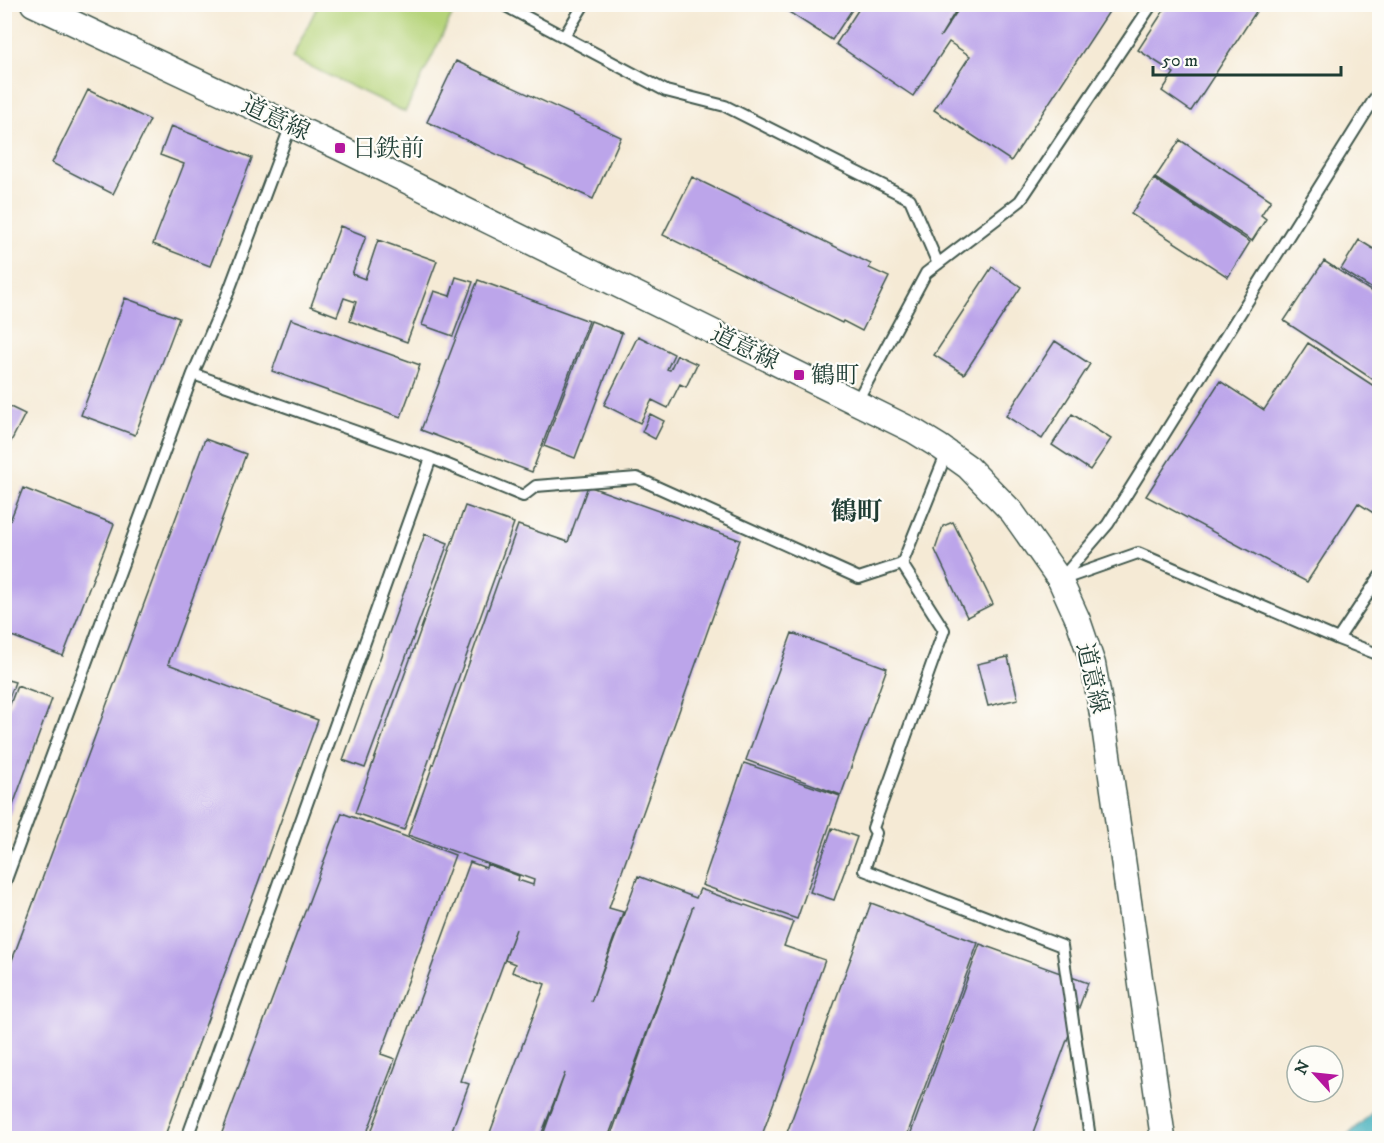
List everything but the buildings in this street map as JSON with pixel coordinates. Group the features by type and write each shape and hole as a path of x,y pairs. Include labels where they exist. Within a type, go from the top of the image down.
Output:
{"street":[{"name":"道意線","path":"33,4 291,124 914,431 968,467 1012,512 1060,580 1078,620 1093,664 1163,1138"}],"lane":[{"path":"502,4 666,91 725,106 910,199 938,264"},
{"path":"564,37 584,4"},
{"path":"856,403 926,273 1020,201 1152,4"},
{"path":"1060,580 1108,524 1380,90"},
{"path":"4,885 193,374 228,292 291,124"},
{"path":"193,374 431,458 523,496 536,486 638,478 859,578 902,564"},
{"path":"902,564 947,452"},
{"path":"187,1138 431,458"},
{"path":"1060,580 1138,553 1380,655"},
{"path":"902,564 944,630 873,828 876,833 864,870 1062,946 1090,1138"},
{"path":"1338,639 1380,576"}],"green space":[{"path":"318,5 457,5 405,112 292,58"}],"water":[{"path":"1379,1106 1379,1138 1345,1138"}],"place":[{"name":"日鉄前","path":"340,148"},
{"name":"鶴町","path":"799,375"}],"district":[{"name":"鶴町","path":"857,511"}]}
